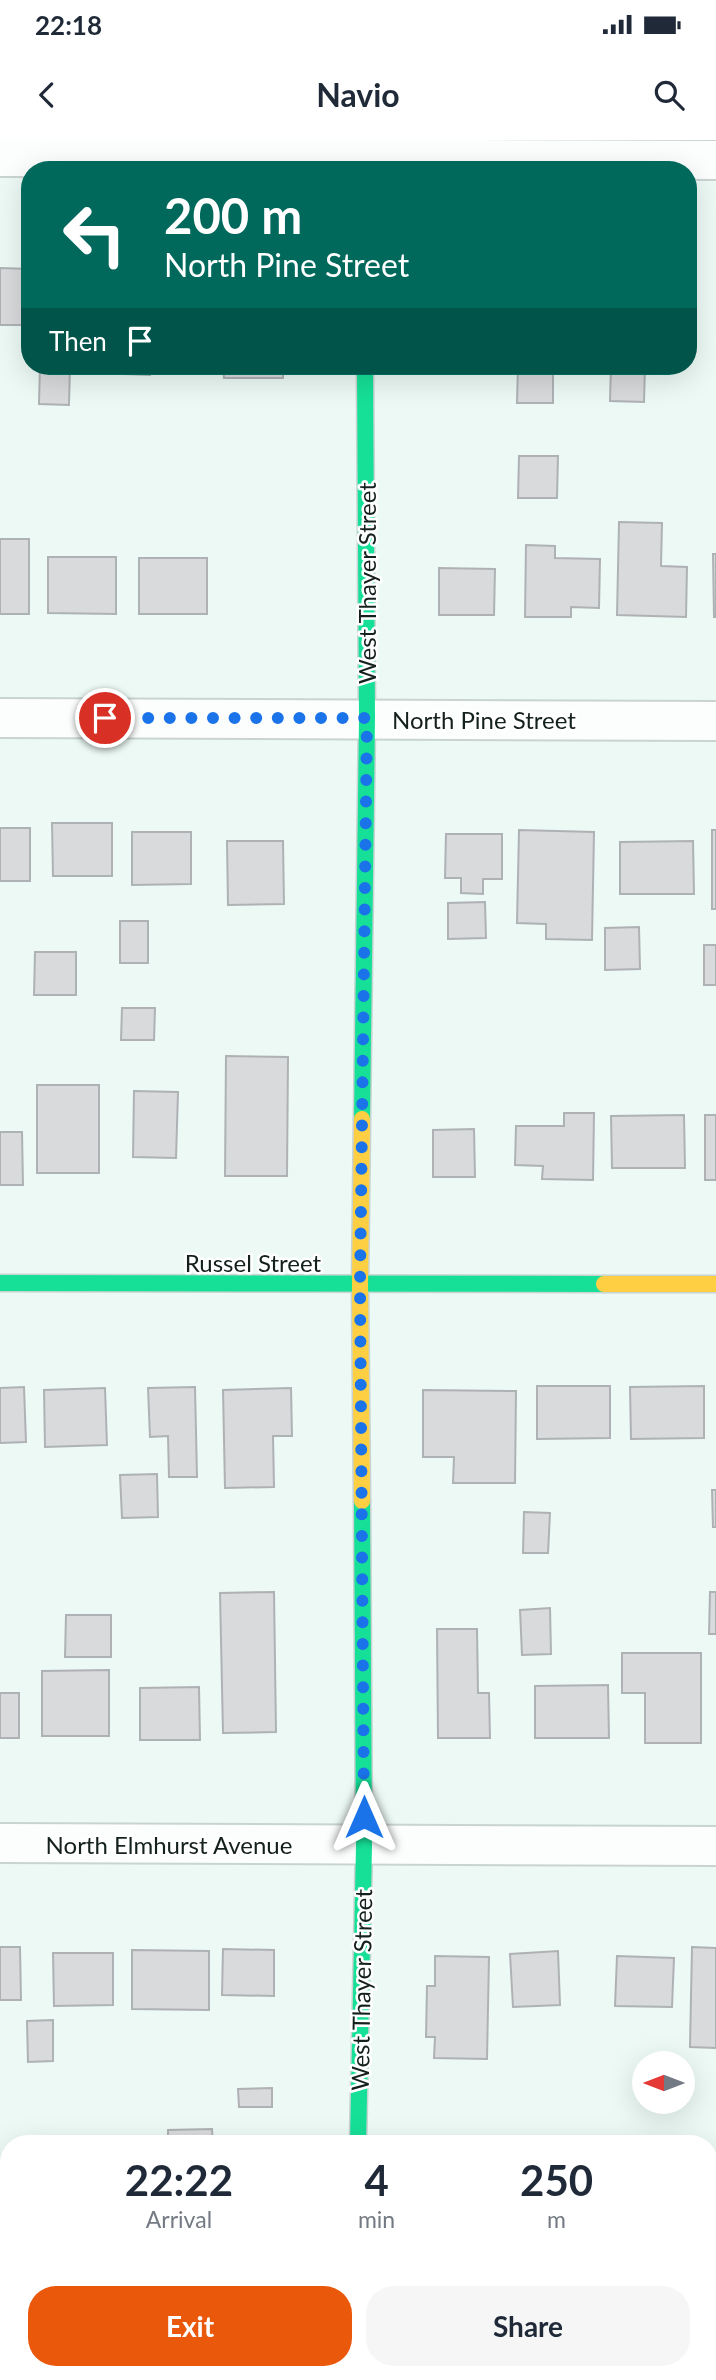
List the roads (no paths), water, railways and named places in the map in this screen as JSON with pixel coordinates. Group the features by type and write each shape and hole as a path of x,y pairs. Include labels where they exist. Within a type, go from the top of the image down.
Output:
{"street":[{"path":"0,158 363,156 716,160"},
{"name":"West Thayer Street","path":"358,2135 364,1844 360,1285 367,718 365,375"},
{"name":"North Pine Street","path":"0,718 716,721"},
{"name":"Russel Street","path":"0,1283 716,1284"},
{"name":"North Elmhurst Avenue","path":"0,1843 716,1846"}]}
